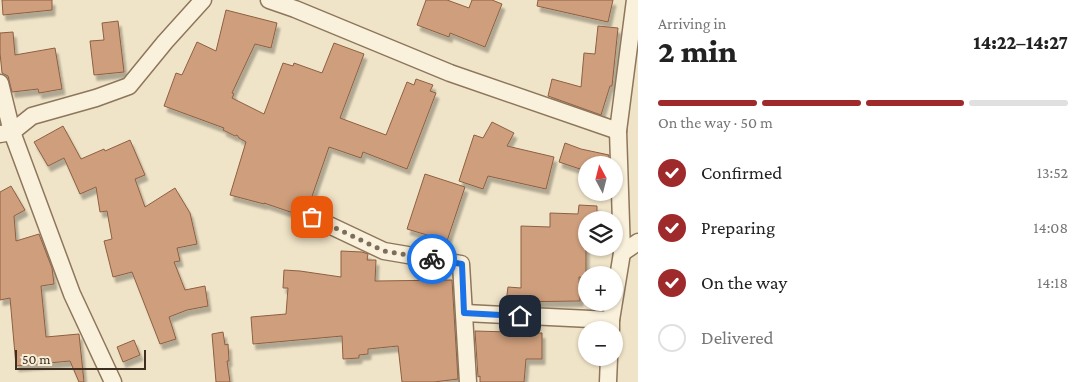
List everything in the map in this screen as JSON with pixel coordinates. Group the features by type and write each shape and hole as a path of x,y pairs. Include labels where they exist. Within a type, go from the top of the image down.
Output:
{"street":[{"path":"6,133 32,116 96,98 129,86 203,0"},
{"path":"269,0 450,73 618,131"},
{"path":"621,211 618,131 636,4"},
{"path":"0,83 6,133 72,294 113,382"},
{"path":"312,217 384,251 462,264 468,382"},
{"path":"623,252 638,242"},
{"path":"612,321 622,256"},
{"path":"464,313 578,322"},
{"path":"608,382 609,366"}],"building":[{"path":"2,0 52,0 52,10 3,15"},
{"path":"426,0 447,0 469,8 472,0 492,0 502,4 485,47 450,33 449,37 417,25"},
{"path":"538,0 613,0 608,22 537,6"},
{"path":"226,10 277,23 271,48 255,44 232,93 234,94 232,98 264,114 283,63 293,66 294,63 322,73 334,43 364,54 340,118 386,135 407,82 414,85 416,79 433,85 430,91 436,93 407,169 363,152 361,158 329,147 308,208 303,212 302,216 264,203 230,195 246,142 237,135 235,136 223,130 224,128 164,106 176,73 182,75 197,42 216,51"},
{"path":"118,21 124,72 94,75 90,41 104,40 102,23"},
{"path":"598,26 618,28 612,86 610,86 601,115 548,96 552,79 581,87 584,53 595,54"},
{"path":"13,32 15,55 55,48 62,89 39,93 38,89 12,92 8,76 2,73 0,33"},
{"path":"492,122 514,133 507,146 554,157 546,189 488,176 483,189 459,181 474,135 483,138"},
{"path":"63,126 81,159 130,140 145,175 135,179 145,207 175,188 190,213 197,244 177,248 180,261 174,262 185,290 205,286 208,306 187,310 169,317 176,339 160,344 132,272 113,277 104,241 112,239 107,211 100,212 96,187 80,194 64,158 48,166 34,142"},
{"path":"565,143 581,149 609,155 578,156 578,168 559,162"},
{"path":"425,174 465,187 447,241 407,229"},
{"path":"11,186 25,210 14,216 16,241 39,234 52,268 54,284 41,286 46,337 79,334 84,382 79,382 70,361 16,366 10,298 0,300 0,192"},
{"path":"579,205 597,206 597,211 578,211"},
{"path":"550,213 578,214 578,256 586,256 586,266 578,266 578,301 506,302 508,287 521,288 521,226 550,227"},
{"path":"341,251 362,252 368,254 367,260 376,260 375,281 452,280 458,379 434,382 402,382 398,346 368,349 368,354 359,355 359,358 343,359 342,336 253,344 251,317 286,314 288,288 283,288 284,270 341,277"},
{"path":"475,331 542,333 542,359 526,359 524,382 480,382 480,376 478,377"},
{"path":"223,332 225,345 228,344 229,361 227,361 230,382 216,382 212,334"},
{"path":"134,340 140,355 123,362 117,347"}],"way so far":[{"path":"312,217 384,251 432,259"}],"route":[{"path":"432,259 462,264 464,313 520,316"}]}
